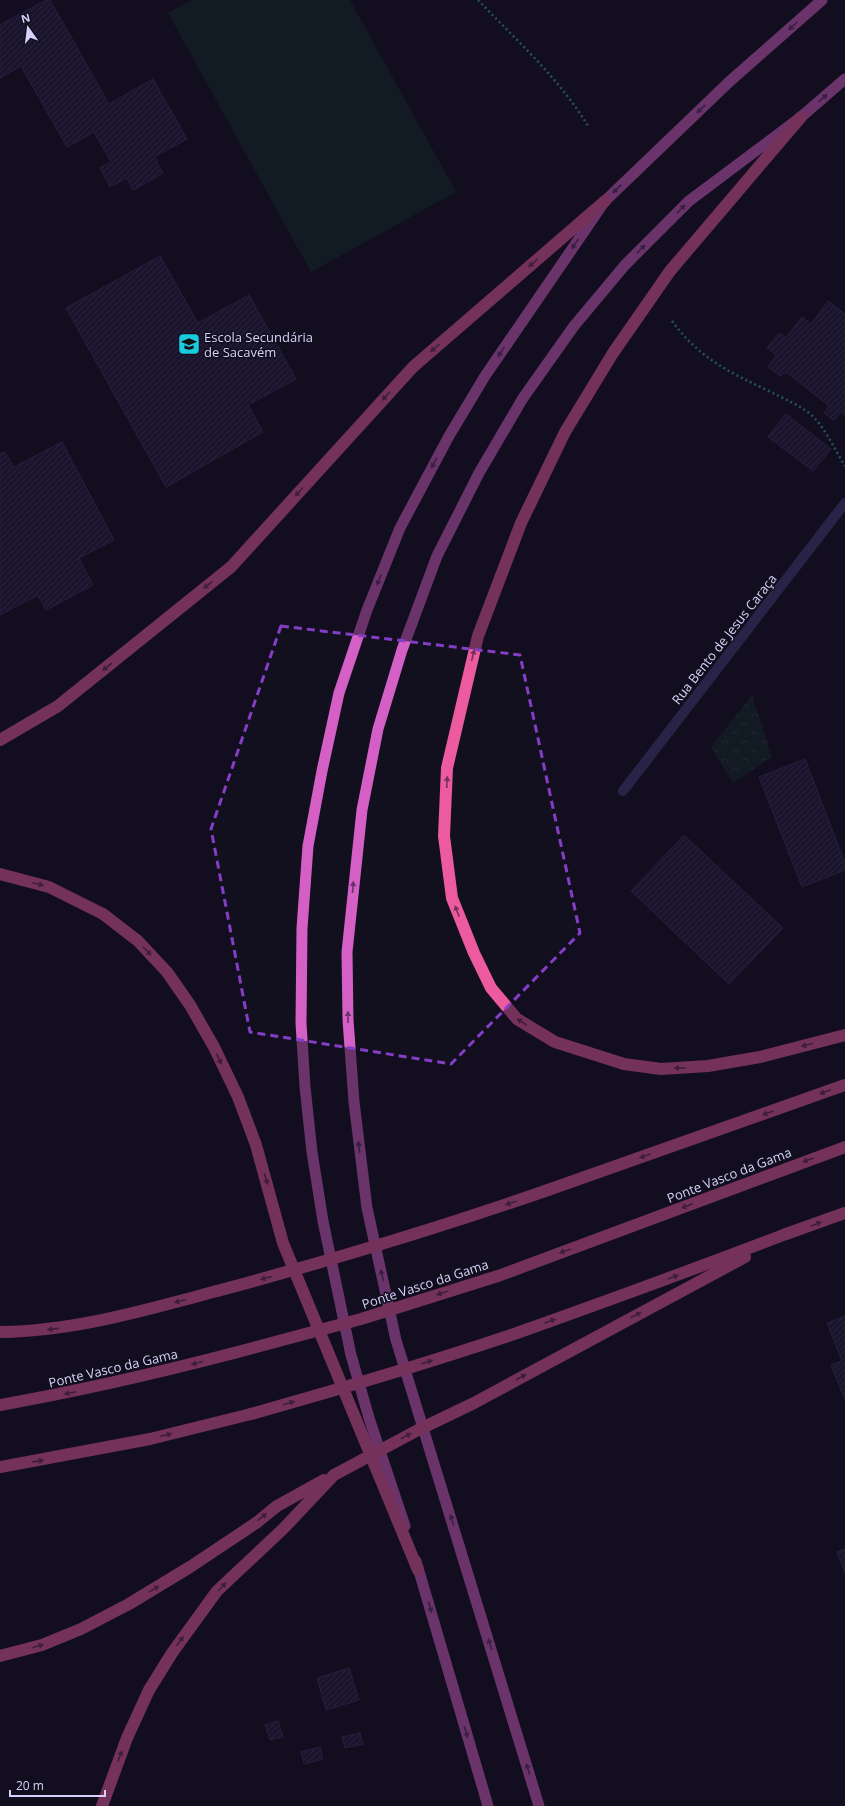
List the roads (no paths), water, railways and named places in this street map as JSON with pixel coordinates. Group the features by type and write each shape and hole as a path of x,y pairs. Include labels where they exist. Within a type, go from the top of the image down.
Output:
{"highway":[{"path":"0,740 58,706 231,567 413,367 605,201 729,82 822,0"},
{"path":"539,1806 396,1340 367,1208 354,1102 348,1020 347,952 362,810 380,722 402,650 437,556 478,473 523,398 574,326 625,265 688,201 801,117 845,79"},
{"path":"801,117 670,271 609,360 565,432 525,516 478,636 447,768 444,836 452,898 474,953 491,988 517,1019 555,1042 624,1064 661,1069 715,1065 760,1057 845,1035"},
{"path":"488,1806 418,1570 351,1355 323,1221 312,1152 305,1087 301,1023 302,928 308,846 339,693 367,610 400,528 449,436 485,376 605,201"},
{"path":"0,874 48,887 103,914 138,941 167,972 190,1005 214,1047 238,1097 256,1145 283,1243 418,1570"},
{"path":"0,1332 21,1332 71,1327 146,1310 342,1257 461,1221 845,1085"},
{"name":"Ponte Vasco da Gama","path":"0,1405 72,1392 152,1374 361,1319 498,1276 845,1147"},
{"path":"0,1467 150,1439 251,1414 402,1370 516,1333 655,1284 845,1213"},
{"path":"0,1656 55,1640 81,1629 129,1604 190,1567 256,1523 277,1506 418,1430 481,1399 786,1234"},
{"path":"102,1806 127,1738 149,1690 197,1617 217,1591 283,1529 334,1475"}],"street":[{"name":"Rua Bento de Jesus Caraça","path":"623,791 845,503"}],"place":[{"name":"Escola Secundária de Sacavém","path":"189,344"}]}
